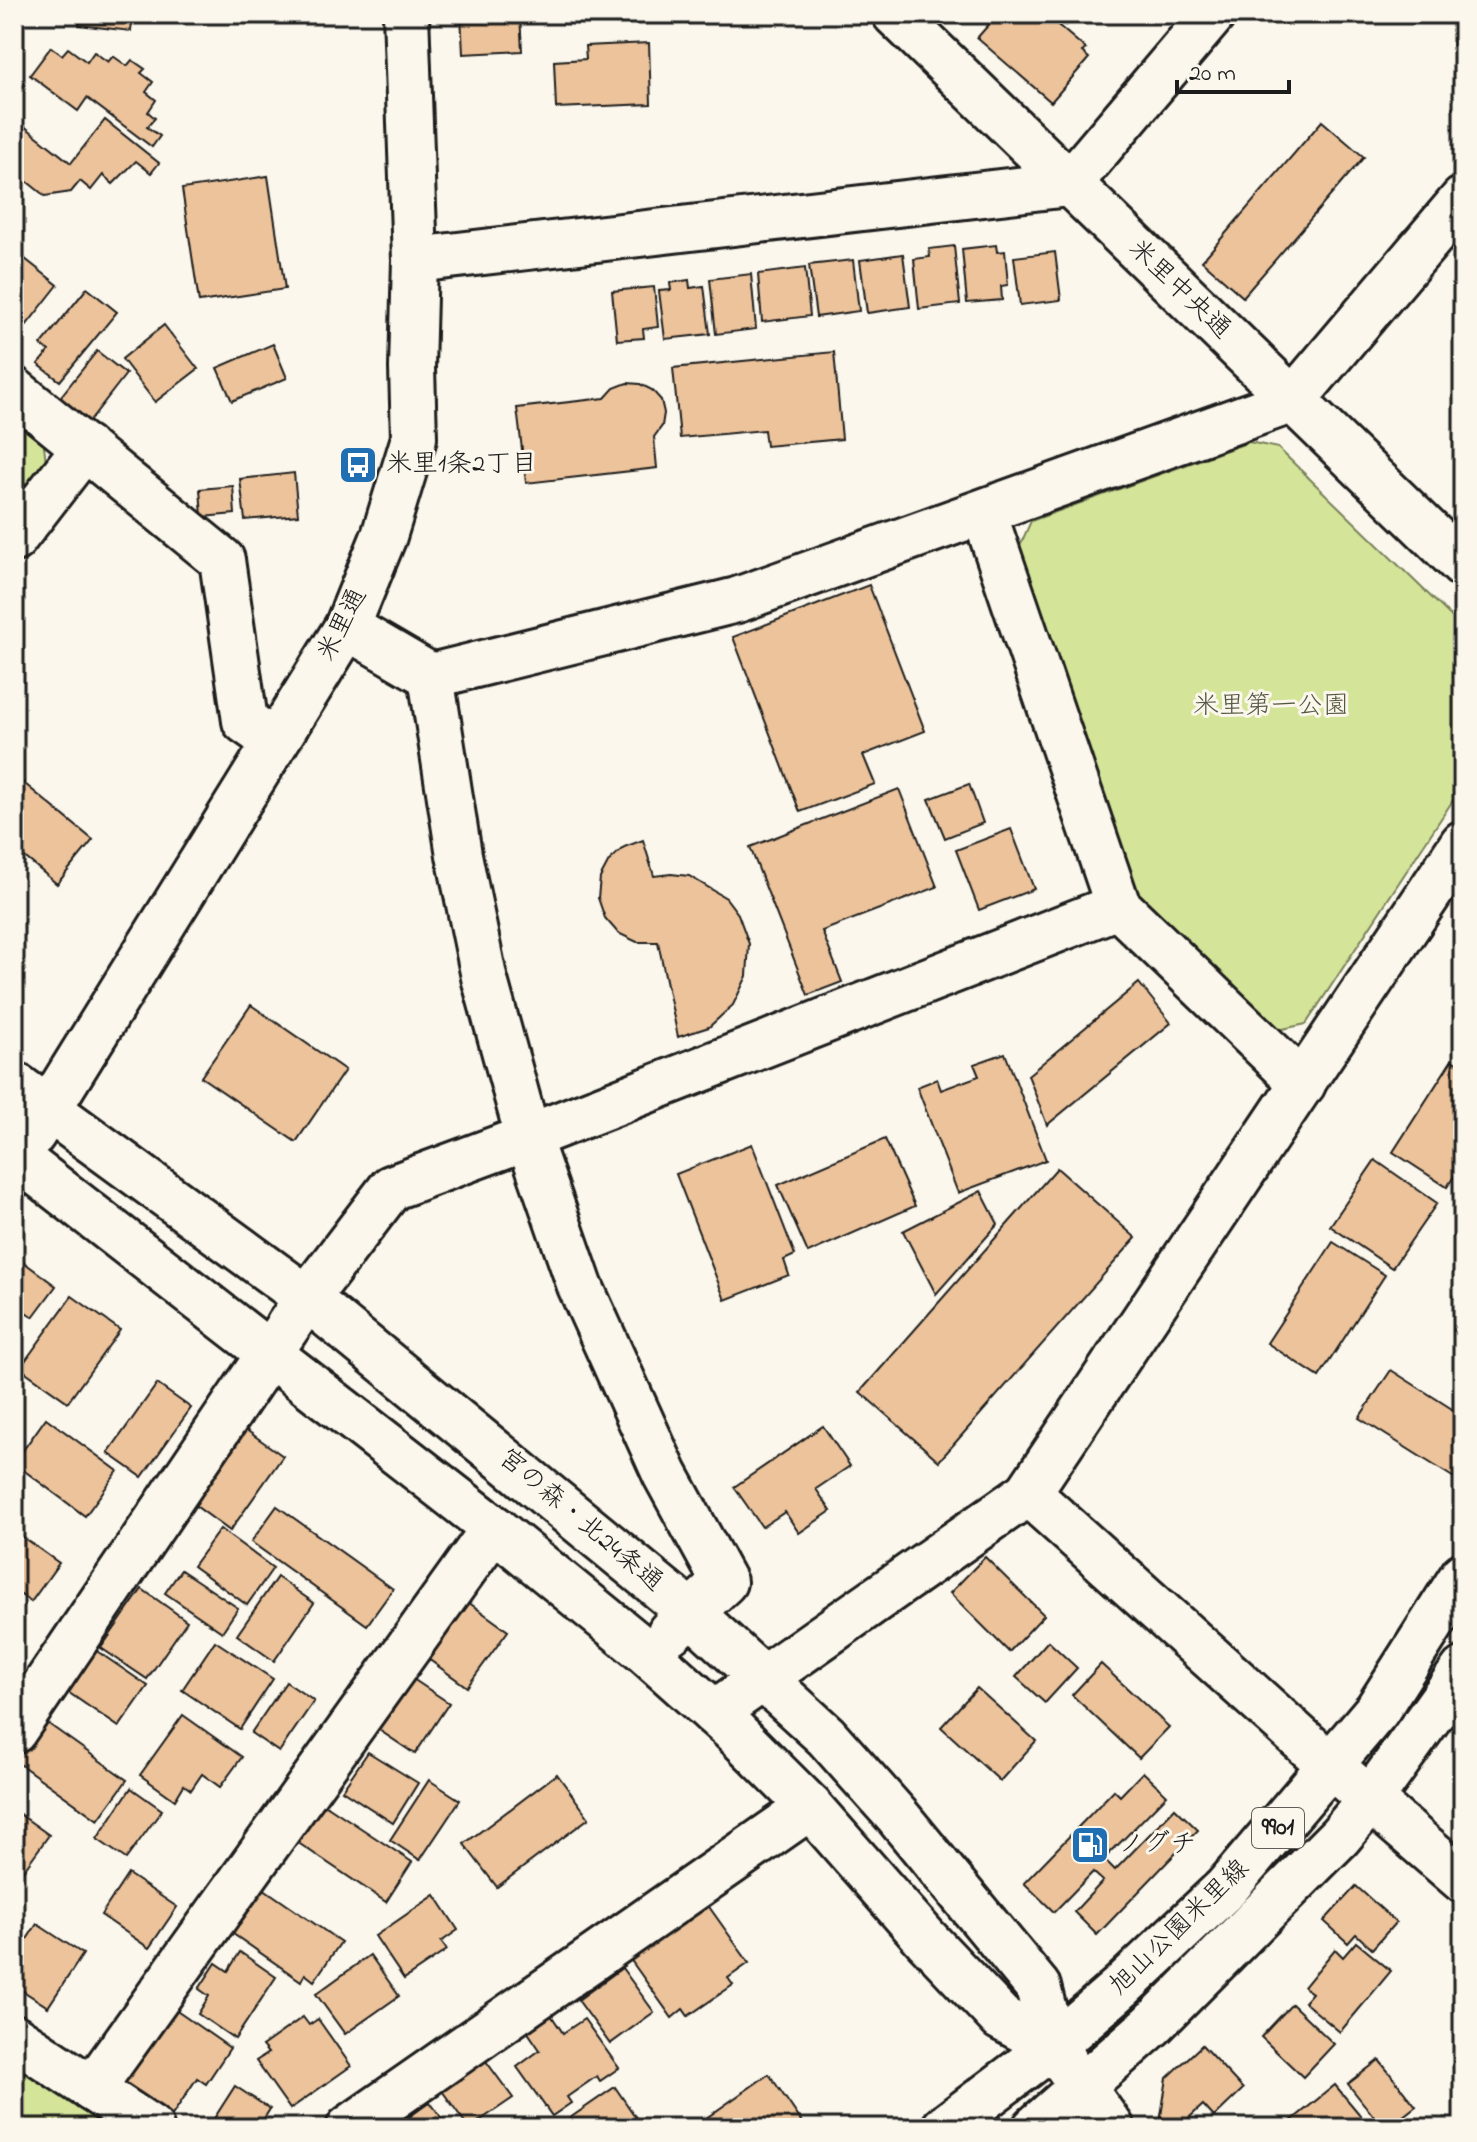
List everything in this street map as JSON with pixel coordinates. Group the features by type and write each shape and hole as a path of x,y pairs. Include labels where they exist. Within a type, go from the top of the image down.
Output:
{"street":[{"name":"米里通","path":"15,1159 347,627 384,536 414,438 415,260 406,14"},
{"name":"米里中央通","path":"895,14 1463,565"},
{"path":"415,260 1069,184 1213,14"},
{"path":"347,627 431,676 737,600 1293,400 1463,199"},
{"path":"14,390 222,560 245,721 275,742"},
{"path":"14,539 85,447"},
{"path":"984,513 1118,906 1303,1084"},
{"path":"431,676 459,855 484,977 528,1137 580,1286 665,1474 724,1582 647,1653"},
{"path":"714,1713 1028,1493 1463,843"},
{"path":"14,1731 307,1298 391,1188 1118,906"},
{"name":"宮の森・北24条通","path":"14,1084 307,1298 691,1613 826,1736 898,1817 1038,1987 1053,2046 1112,2128"},
{"name":"宮の森・北24条通","path":"15,1159 271,1353 647,1653 810,1807 926,1939 1001,2018 1053,2046"},
{"path":"1028,1493 1331,1766 1463,1880"},
{"path":"92,2089 494,1528"},
{"name":"旭山公園米里線","path":"944,2128 1053,2046 1226,1888 1377,1710 1463,1575"},
{"name":"旭山公園米里線","path":"1035,2128 1152,2025 1340,1836 1370,1800 1463,1670"},
{"path":"349,2128 810,1807"},
{"path":"14,2037 151,2128"}],"green space":[{"path":"14,422 44,445 46,463 14,503"},
{"name":"米里第一公園","path":"1249,442 1278,448 1463,628 1463,785 1306,1024 1273,1031 1131,892 1018,550 1031,521"},
{"path":"14,2065 109,2128 14,2128"}],"building":[{"path":"80,14 133,14 131,31 79,25"},
{"path":"461,14 520,14 522,51 463,54"},
{"path":"998,14 1045,14 1086,49 1082,52 1089,58 1051,102 977,38"},
{"path":"1052,14 1075,14 1066,25"},
{"path":"649,43 651,104 556,108 554,61 586,59 585,46"},
{"path":"51,47 62,55 68,48 87,62 94,52 108,62 113,56 127,66 132,60 145,69 141,73 153,82 146,92 156,100 148,112 155,118 147,127 160,136 152,147 87,98 78,111 30,75"},
{"path":"14,118 71,163 105,120 159,163 151,173 136,161 113,184 103,175 91,190 80,181 71,192 45,196 14,171"},
{"path":"1322,121 1364,157 1243,297 1202,261"},
{"path":"268,176 285,289 199,302 182,189"},
{"path":"996,245 997,252 1005,251 1008,285 1001,286 1002,300 967,303 962,249"},
{"path":"954,246 960,304 919,309 914,259 930,257 929,249"},
{"path":"14,252 58,285 14,341"},
{"path":"1055,252 1061,300 1020,305 1014,257"},
{"path":"903,254 910,307 867,313 860,260"},
{"path":"853,260 859,311 816,317 809,265"},
{"path":"805,268 810,316 762,322 758,274"},
{"path":"751,274 756,329 716,334 710,279"},
{"path":"689,280 690,288 704,286 710,334 665,339 659,291 671,290 670,283"},
{"path":"654,287 658,327 643,329 644,338 617,340 612,291"},
{"path":"87,288 117,312 60,381 38,364 49,351 41,345"},
{"path":"164,325 198,369 155,402 122,359"},
{"path":"273,344 287,378 232,401 217,368"},
{"path":"97,351 126,374 84,428 54,405"},
{"path":"834,352 842,439 766,446 764,430 680,438 673,368"},
{"path":"627,383 640,384 652,390 661,400 664,413 662,426 654,437 657,468 526,483 517,408 605,398 614,388"},
{"path":"294,473 298,515 245,520 240,479"},
{"path":"233,486 235,514 202,517 200,489"},
{"path":"869,585 925,731 863,755 875,784 800,812 733,637"},
{"path":"14,775 93,840 57,884 14,848"},
{"path":"969,784 983,823 945,838 929,799"},
{"path":"899,789 937,887 822,931 842,982 808,995 750,847"},
{"path":"1011,829 1034,889 979,910 956,850"},
{"path":"643,840 654,876 689,876 726,898 738,914 749,944 747,976 733,1005 709,1027 678,1037 658,942 637,942 618,933 605,918 598,898 600,878 609,861 624,847"},
{"path":"1139,983 1171,1023 1047,1125 1028,1075"},
{"path":"251,1005 345,1070 296,1142 201,1077"},
{"path":"1005,1053 1046,1160 958,1193 917,1087 937,1079 941,1090 979,1076 974,1064"},
{"path":"1452,1060 1463,1067 1463,1163 1447,1187 1393,1152"},
{"path":"885,1139 915,1206 808,1253 778,1185"},
{"path":"752,1144 795,1255 784,1260 789,1275 725,1300 676,1174"},
{"path":"1375,1160 1437,1203 1392,1268 1330,1226"},
{"path":"1057,1168 1136,1238 939,1461 860,1392"},
{"path":"981,1191 998,1224 936,1294 903,1231"},
{"path":"1333,1242 1385,1275 1319,1377 1267,1343"},
{"path":"14,1255 56,1286 33,1317 14,1304"},
{"path":"72,1296 120,1330 68,1402 20,1368"},
{"path":"1391,1370 1463,1416 1463,1475 1459,1481 1359,1418"},
{"path":"157,1384 191,1408 142,1477 108,1453"},
{"path":"46,1418 118,1471 85,1516 14,1463"},
{"path":"823,1426 850,1466 816,1489 831,1511 799,1533 785,1512 762,1527 734,1487"},
{"path":"242,1427 283,1456 230,1531 189,1501"},
{"path":"277,1506 393,1589 367,1625 251,1542"},
{"path":"220,1529 273,1568 247,1605 193,1566"},
{"path":"14,1531 59,1563 31,1602 14,1590"},
{"path":"985,1557 1044,1615 1009,1652 950,1593"},
{"path":"181,1570 238,1608 222,1632 165,1593"},
{"path":"277,1577 314,1603 274,1661 237,1635"},
{"path":"142,1589 187,1621 147,1679 101,1648"},
{"path":"461,1597 508,1631 467,1687 420,1653"},
{"path":"215,1641 273,1679 240,1729 182,1690"},
{"path":"1048,1641 1077,1668 1045,1703 1016,1677"},
{"path":"88,1645 148,1686 119,1727 59,1686"},
{"path":"1101,1664 1169,1727 1139,1758 1072,1695"},
{"path":"404,1673 449,1703 415,1754 370,1724"},
{"path":"286,1682 314,1701 279,1752 251,1733"},
{"path":"977,1688 1036,1741 1000,1781 941,1727"},
{"path":"183,1715 242,1757 220,1787 202,1774 191,1790 184,1785 175,1800 140,1775"},
{"path":"43,1720 127,1780 98,1820 14,1760"},
{"path":"368,1752 418,1783 393,1823 342,1790"},
{"name":"ノグチ","path":"1143,1772 1167,1795 1104,1859 1115,1870 1175,1808 1198,1830 1097,1935 1074,1912 1103,1881 1093,1872 1054,1912 1024,1883 1114,1790 1120,1796"},
{"path":"557,1774 589,1818 497,1887 464,1844"},
{"path":"429,1780 460,1800 420,1860 390,1840"},
{"path":"131,1788 162,1810 126,1859 97,1839"},
{"path":"314,1797 412,1862 386,1902 288,1836"},
{"path":"14,1810 49,1835 20,1875 14,1871"},
{"path":"128,1874 177,1907 149,1948 101,1915"},
{"path":"254,1882 341,1942 314,1981 305,1974 301,1981 223,1927"},
{"path":"1356,1886 1396,1922 1372,1949 1356,1934 1348,1943 1324,1921"},
{"path":"435,1895 458,1930 441,1942 447,1950 404,1979 375,1936"},
{"path":"707,1904 749,1963 728,1978 733,1985 688,2016 683,2009 672,2018 630,1959"},
{"path":"37,1924 83,1954 48,2007 14,1985 14,1959"},
{"path":"1356,1942 1391,1971 1340,2032 1304,2002 1312,1993 1304,1987 1335,1949 1343,1957"},
{"path":"240,1952 276,1977 235,2039 198,2014 209,1996 199,1989 216,1963 228,1971"},
{"path":"370,1955 399,1996 345,2034 316,1994"},
{"path":"622,1968 654,2012 610,2044 578,2000"},
{"path":"1292,2004 1334,2044 1303,2077 1261,2037"},
{"path":"171,2007 230,2048 206,2084 197,2078 165,2126 114,2091"},
{"path":"549,2012 563,2033 584,2019 619,2068 600,2081 597,2076 567,2097 571,2103 552,2116 517,2067 540,2050 525,2028"},
{"path":"303,2017 309,2025 318,2019 351,2066 290,2109 256,2061 268,2053 262,2046"},
{"path":"1202,2045 1243,2089 1214,2117 1203,2105 1178,2128 1159,2128 1167,2078"},
{"path":"483,2057 513,2098 469,2128 440,2088"},
{"path":"1379,2060 1416,2106 1388,2128 1383,2128 1348,2084"},
{"path":"769,2074 806,2128 692,2128"},
{"path":"1335,2085 1371,2128 1286,2128 1285,2126"},
{"path":"235,2086 270,2109 258,2128 208,2128"},
{"path":"615,2087 643,2128 577,2128 570,2118"},
{"path":"430,2102 449,2128 394,2128"}],"place":[{"name":"米里1条2丁目","path":"358,465"},
{"name":"ノグチ","path":"1090,1845"}]}
